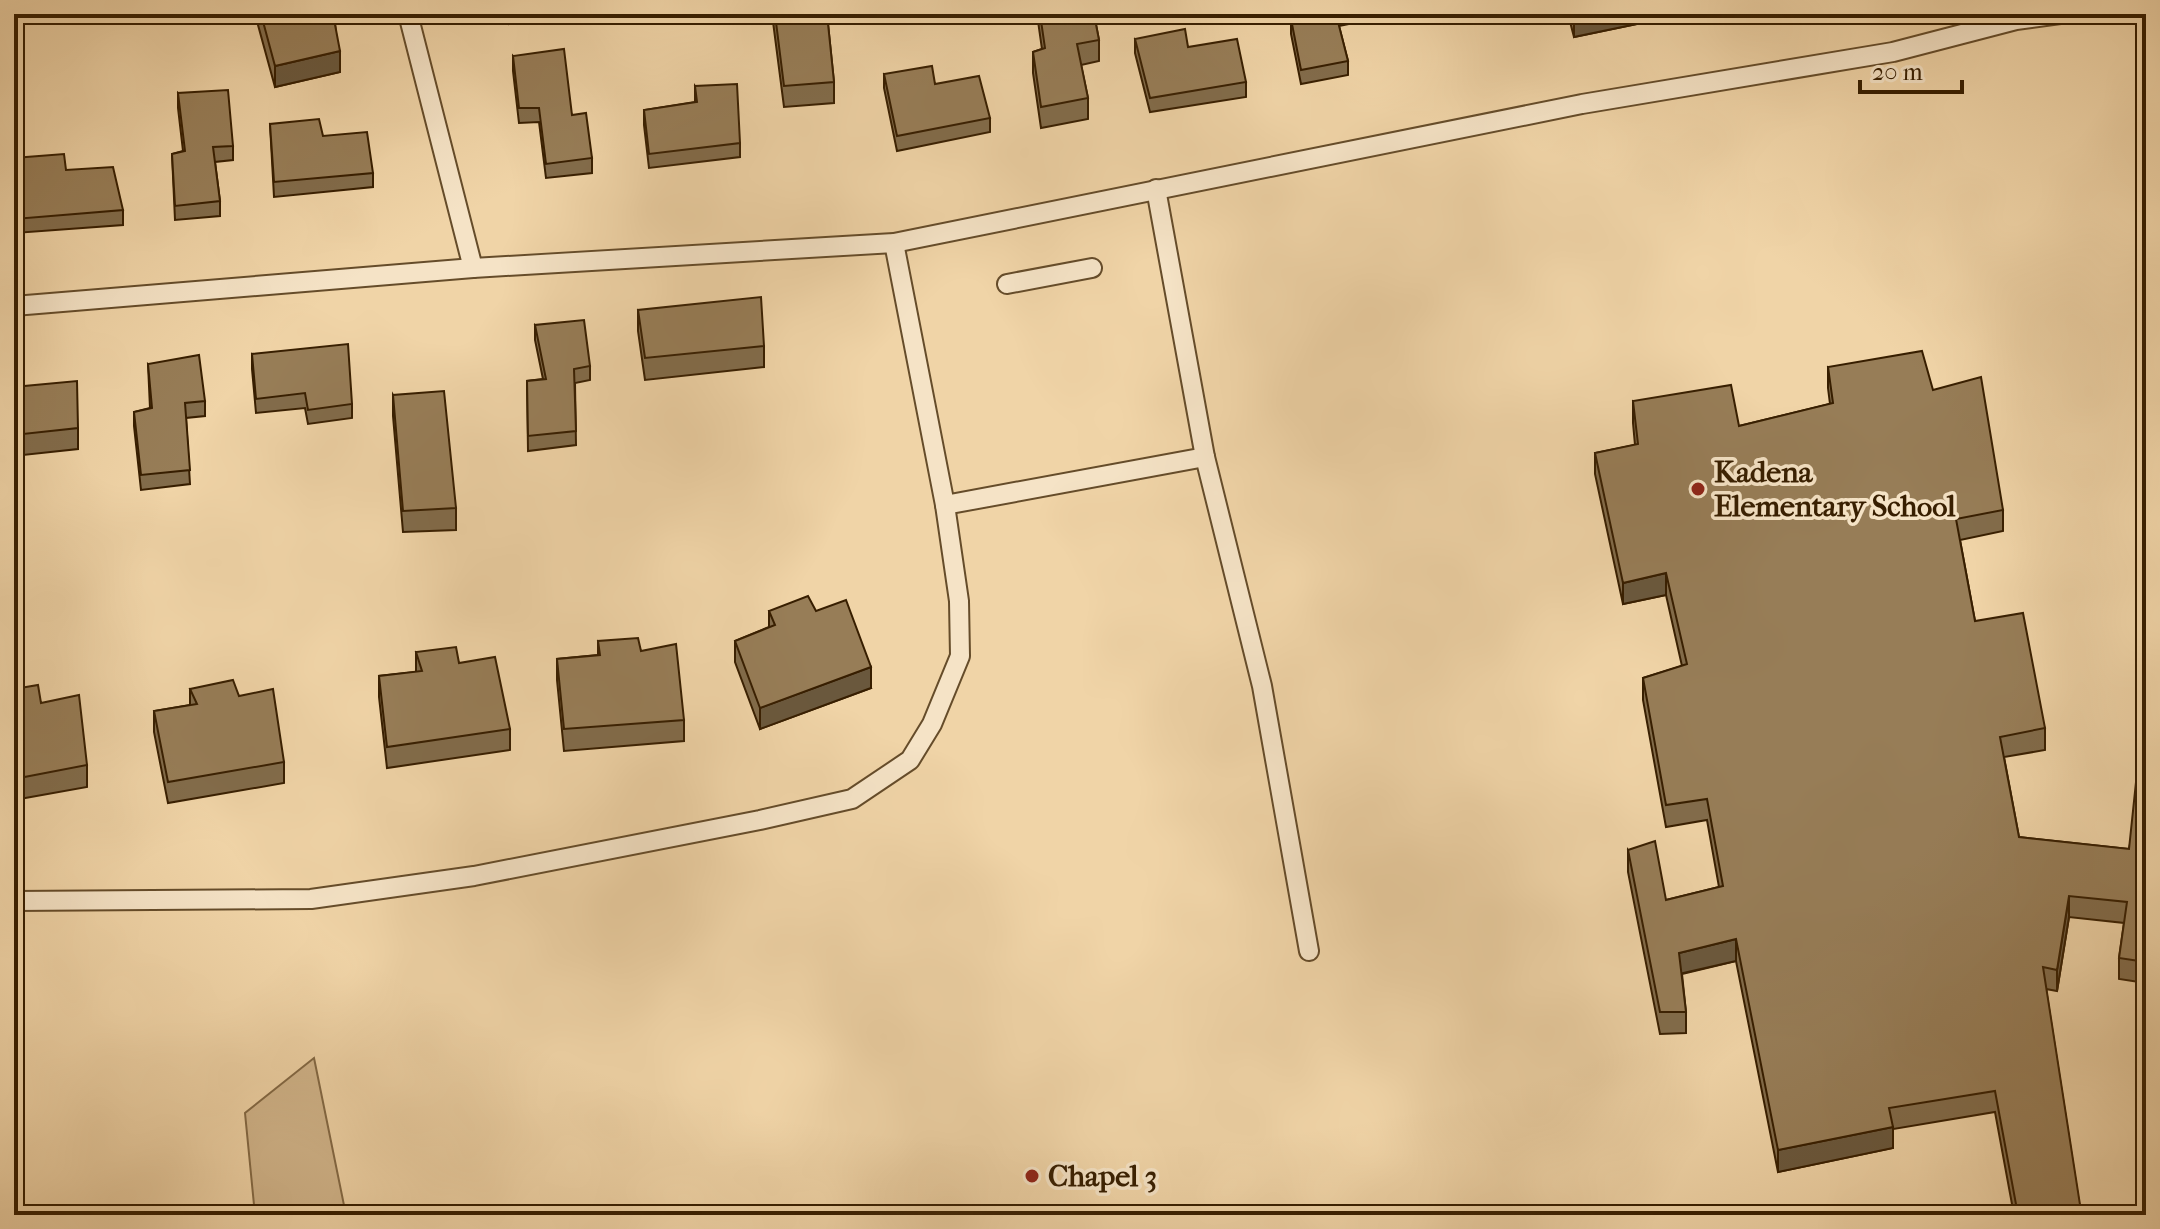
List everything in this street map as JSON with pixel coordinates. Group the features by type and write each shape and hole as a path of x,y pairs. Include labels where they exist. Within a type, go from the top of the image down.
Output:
{"lane":[{"path":"408,14 473,268"},
{"path":"14,306 473,268 894,243 1582,104 1893,52 2016,17 2060,14"},
{"path":"1156,189 1205,457 1262,686 1309,951"},
{"path":"14,901 311,899 474,876 852,799 910,760 932,724 960,656 959,601 945,505 894,243"},
{"path":"1007,284 1092,268"},
{"path":"945,505 1205,457"}],"shaded area":[{"path":"314,1058 346,1215 255,1215 245,1113"}],"building":[{"path":"261,14 333,14 340,51 275,66"},
{"path":"775,14 827,14 834,82 784,86"},
{"path":"1040,14 1094,14 1099,40 1077,44 1088,98 1041,107 1033,52 1045,48"},
{"path":"1305,14 1336,14 1348,61 1301,70 1291,19"},
{"path":"1185,29 1188,47 1237,39 1246,82 1150,98 1135,39"},
{"path":"564,49 572,115 586,113 592,158 546,164 539,108 519,108 513,56"},
{"path":"932,66 935,84 979,76 990,118 897,136 884,74"},
{"path":"737,84 740,143 649,154 644,110 697,102 695,86"},
{"path":"228,90 233,146 213,147 220,201 175,206 172,154 185,151 178,93"},
{"path":"319,119 323,136 367,132 373,173 274,182 270,124"},
{"path":"64,154 66,170 113,167 123,210 15,219 14,158"},
{"path":"761,297 764,346 645,358 638,310"},
{"path":"584,320 590,366 574,369 576,431 528,436 527,381 546,379 535,325"},
{"path":"348,344 352,404 308,410 305,393 256,399 252,354"},
{"path":"1922,351 1933,390 1981,377 2003,510 1956,519 1975,621 2023,613 2045,728 2000,737 2019,837 2129,849 2138,763 2146,764 2146,962 2119,958 2127,902 2069,896 2057,970 2043,967 2081,1211 2018,1215 1995,1091 1889,1108 1893,1127 1778,1150 1736,939 1679,953 1686,1012 1660,1012 1628,850 1655,841 1666,900 1723,886 1707,799 1666,805 1643,678 1687,664 1666,573 1623,583 1595,453 1638,444 1633,401 1731,385 1739,426 1833,403 1828,367"},
{"path":"199,355 205,401 185,403 190,470 141,475 134,412 152,408 148,364"},
{"path":"77,381 78,428 14,435 14,387"},
{"path":"444,391 456,508 403,511 393,395"},
{"path":"808,596 816,611 846,600 871,667 760,708 735,641 775,625 769,611"},
{"path":"638,638 641,651 676,644 684,720 564,729 557,659 600,655 598,641"},
{"path":"456,647 459,663 495,657 510,729 387,747 379,676 422,671 416,652"},
{"path":"233,680 239,696 273,689 284,762 168,782 154,711 197,704 190,689"},
{"path":"38,685 41,703 79,695 87,765 14,779 14,689"}],"place":[{"name":"Kadena Elementary School","path":"1698,489"},
{"name":"Chapel 3","path":"1032,1176"}]}
